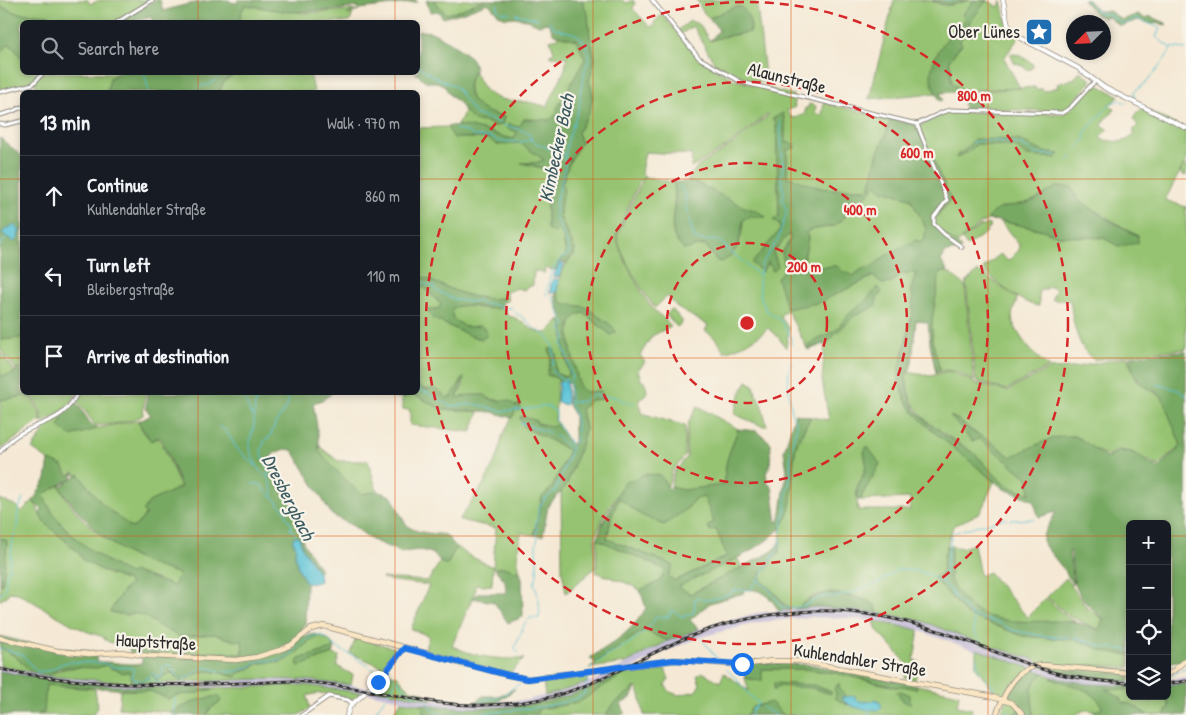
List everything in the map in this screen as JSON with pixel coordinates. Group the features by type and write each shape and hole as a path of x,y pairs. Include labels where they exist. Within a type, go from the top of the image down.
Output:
{"main road":[{"name":"Kuhlendahler Straße","path":"305,633 314,627 324,626 524,679 677,660 742,664 800,661 984,695 1003,700 1015,706 1023,715"},
{"name":"Hauptstraße","path":"0,638 58,651 89,654 121,652 159,657 236,660 257,657 280,650 291,645 305,633"},
{"path":"1171,671 1186,660"},
{"path":"996,715 1011,682 1019,674 1038,665 1126,673"}],"street":[{"path":"120,20 152,0"},
{"name":"Alaunstraße","path":"652,0 699,58 738,80 917,124"},
{"path":"1003,0 1008,25 1014,32 1032,45 1078,68 1094,81 1114,92 1186,128"},
{"path":"0,92 33,84 41,75"},
{"path":"962,246 944,234 934,224 934,217 947,200 917,124 951,110 1062,113 1071,107 1094,81"},
{"path":"0,115 20,108"},
{"path":"0,124 5,125 20,121"},
{"path":"0,452 14,437 62,414 69,408 76,395"},
{"path":"348,715 348,710 352,703 380,679 402,647"},
{"path":"302,715 329,696 348,700 352,703"}],"shaded area":[{"path":"817,607 878,613 919,620 980,643 1036,660 1042,667 1067,674 1126,681 1126,686 1087,684 1052,677 917,630 877,621 813,617 760,622 704,636 675,647 600,684 569,695 519,706 487,708 448,707 421,704 368,693 305,685 144,688 46,680 0,671 0,666 48,676 171,684 258,679 304,680 351,685 433,700 474,703 527,700 569,689 599,678 668,641 699,629 757,613"},
{"path":"1186,677 1186,683 1171,685 1171,679"}],"green space":[{"path":"0,0 88,0 90,4 100,0 149,0 118,20 50,20 49,15 17,13 0,6"},
{"path":"155,0 160,0 163,11 179,6 220,0 229,0 237,3 238,0 416,0 417,2 360,9 358,7 288,12 245,5 240,20 152,20 151,17 139,20 122,20"},
{"path":"434,0 487,0 445,14"},
{"path":"434,0 446,14 487,0 582,0 588,15 595,59 589,81 593,93 590,110 578,132 581,142 570,161 562,183 564,191 561,199 560,217 575,250 574,255 566,264 560,261 566,256 563,236 559,230 554,233 547,229 547,198 556,173 521,163 535,163 544,160 520,143 497,145 488,138 454,138 447,127 471,127 514,139 517,132 507,128 508,124 519,127 524,119 550,120 558,112 556,110 585,59 577,40 554,34 548,23 539,25 525,19 506,18 499,15 488,3 443,18 438,11 431,12 426,1"},
{"path":"582,0 622,0 627,3 633,0 635,3 633,9 650,27 653,26 662,14 698,58 735,80 793,95 795,107 787,111 791,117 794,118 805,114 805,108 808,108 809,104 816,106 815,113 822,115 824,103 890,119 886,135 878,152 869,189 875,183 895,194 910,198 926,229 925,239 888,254 872,267 862,269 853,276 843,273 837,266 802,269 808,238 805,233 810,230 835,226 847,211 858,204 866,189 824,189 787,177 787,150 794,144 785,142 783,113 773,119 776,124 779,216 773,220 779,224 780,230 753,263 762,272 768,262 773,271 778,266 773,252 789,234 791,238 782,252 786,268 777,278 818,303 874,276 916,273 912,286 913,309 901,363 899,382 906,401 914,413 929,428 968,458 994,482 980,513 953,526 944,556 943,573 934,578 967,615 1023,636 1079,640 1103,651 1126,654 1126,667 1087,665 1126,670 1126,675 1065,671 1067,674 1042,667 1036,660 980,643 919,620 878,613 874,604 838,594 819,594 807,600 797,609 789,608 761,581 760,573 767,570 781,540 780,529 788,511 792,492 795,453 799,439 811,417 829,420 822,380 825,344 808,350 787,310 780,316 789,329 786,348 768,328 748,343 724,352 716,340 705,331 708,325 679,309 667,296 655,308 633,274 617,236 643,179 646,177 673,182 675,192 672,226 677,242 684,250 697,246 706,246 716,260 720,262 731,255 738,245 742,233 743,220 748,217 765,217 688,181 688,179 697,167 730,146 768,114 729,145 691,168 692,155 645,152 641,172 645,176 639,182 616,236 626,263 644,296 654,310 671,326 652,336 640,355 645,362 638,370 647,391 644,397 639,399 641,413 685,426 685,456 672,471 667,487 664,480 644,474 625,482 605,514 595,537 595,568 566,593 562,571 561,491 566,486 582,442 585,429 581,409 591,400 603,399 600,391 586,392 579,387 570,345 569,333 571,323 575,316 584,313 611,335 573,304 562,304 557,292 562,272 567,262 574,255 575,250 560,217 562,183 570,161 581,142 578,132 590,110 593,93 589,81 595,59 588,15","holes":["864,451 880,464 861,500 910,498 910,510 858,510 856,489 866,464"]},
{"path":"697,0 754,0 757,6 766,83 754,80 746,82 716,66 693,26 681,34 678,30 690,21 699,24 710,41 750,32 751,27 741,7 735,7 709,18 703,12"},
{"path":"894,0 928,0 943,5 952,5 974,0 963,14 964,22 950,36 939,53 934,73 936,93 869,99"},
{"path":"932,0 969,0 942,4"},
{"path":"974,0 987,0 969,23 968,32 960,39 962,45 949,61 953,84 975,98 978,103 977,109 964,109 962,98 958,92 940,93 943,100 940,101 931,79 931,71 941,47 964,22 963,14"},
{"path":"987,0 998,7 1002,1 1006,21 1019,37 1004,58 1020,88 964,90 953,85 949,61 959,47 960,39 968,32 969,23"},
{"path":"1083,0 1088,0 1098,11 1109,11 1122,20 1138,14 1146,19 1149,16 1166,23 1166,25 1138,20 1120,26 1111,19 1111,15 1096,15"},
{"path":"245,5 303,13 359,10 347,14 353,13 351,20 240,20"},
{"path":"0,6 17,13 49,15 50,20 20,20 20,56 10,44 0,52"},
{"path":"735,7 741,7 747,15 750,21 750,32 710,41 719,30 709,18"},
{"path":"420,30 440,36 471,58 475,68 468,87 469,94 472,100 483,109 504,117 502,125 494,126 487,122 474,121 450,95 444,85 437,82 427,82 418,75 420,75"},
{"path":"557,35 577,40 585,59 557,110 559,112 550,120 524,119 515,139 457,125 464,111 474,121 487,122 494,126 502,125 504,117 483,111 473,102 469,92 469,81 474,71 484,89 491,95 506,100 530,102 547,107 565,69 567,57 549,56 554,51 550,40 558,38"},
{"path":"10,44 20,56 20,75 115,75 110,78 107,90 36,90 35,81 0,90 0,52"},
{"path":"1010,53 1019,55 1032,63 1033,67 1029,70 1017,63 1015,64"},
{"path":"1080,71 1091,82 1070,106 1062,111 977,109 978,103 965,92 1035,87 1035,89 1042,89 1044,91 1058,87 1057,84 1075,78"},
{"path":"115,75 238,75 226,79 220,90 107,90 110,78"},
{"path":"310,75 314,90 220,90 224,82 234,76"},
{"path":"1094,84 1119,96 1110,105 1115,110 1104,120 1102,125 1108,129 1100,137 1103,140 1120,142 1131,137 1138,125 1133,119 1143,108 1186,130 1186,160 1184,165 1186,166 1186,176 1180,173 1183,166 1165,200 1186,207 1186,349 1094,360 1088,355 1079,341 1070,300 1053,300 1052,298 1056,291 1052,287 1047,287 1046,290 1039,290 1039,306 1032,305 1009,292 983,269 1000,254 1008,261 1019,250 1020,246 1000,221 1043,230 1058,236 1104,238 1118,246 1138,236 1056,187 1032,201 995,211 988,220 980,224 956,244 934,226 935,218 920,125 949,112 1063,114 1071,109"},
{"path":"783,113 785,142 795,144 795,148 787,150 787,177 824,189 866,189 869,193 858,204 847,211 845,217 834,226 810,230 806,233 808,238 802,268 837,266 843,272 853,276 862,269 872,267 888,254 916,240 921,242 924,239 926,229 910,198 882,190 876,183 871,191 869,189 878,152 886,135 890,119 917,125 919,128 951,200 935,218 934,226 962,248 946,252 941,261 948,272 940,272 932,320 932,340 940,370 936,373 928,323 916,320 912,363 909,372 906,372 907,390 916,411 930,425 938,428 942,434 974,453 1003,483 1030,494 1029,479 980,439 972,441 950,416 957,419 971,431 989,440 1011,457 1050,439 1073,436 1085,442 1106,458 1119,451 1131,452 1158,468 1181,446 1162,397 1138,380 1133,372 1129,357 1186,351 1186,658 1183,661 1171,662 1171,520 1126,520 1126,654 1103,651 1079,640 1023,636 967,615 934,578 942,573 944,556 948,545 951,546 951,582 969,605 982,613 1010,621 1073,622 1099,630 1103,619 1105,620 1087,604 1078,590 1073,574 1071,551 1069,551 1073,585 1065,571 1045,546 1043,535 1056,512 1039,517 1033,500 1004,489 929,428 914,413 906,401 899,382 899,367 904,354 913,309 912,286 916,273 901,273 892,283 882,284 873,276 818,303 787,309 777,278 785,268 782,252 791,239 789,234 773,252 778,266 773,271 768,262 762,272 752,263 780,230 779,223 773,220 779,216 776,124 772,119"},
{"path":"447,127 455,138 489,138 497,145 520,143 545,160 525,163 556,173 547,198 547,229 554,233 559,230 563,236 566,256 560,261 555,270 545,268 544,273 534,271 533,285 523,290 518,288 506,292 508,300 504,302 502,298 480,298 458,292 420,276 420,128"},
{"path":"0,138 20,154 20,338 0,340"},
{"path":"974,139 1018,140 1044,152 1060,154 1056,158 1027,156 1016,147 977,144 968,152 956,158"},
{"path":"673,182 697,183 766,217 749,217 743,220 738,245 727,259 721,262 716,260 706,245 684,250 677,242 674,234 675,191"},
{"path":"1056,187 1072,187 1077,198 1102,216 1138,236 1138,243 1118,246 1104,238 1058,236 1043,230 988,220 995,211 1032,201"},
{"path":"986,224 990,225 990,229 986,230 987,232 967,246 962,239"},
{"path":"978,271 981,274 983,272 1017,298 1012,317 1017,330 1038,358 1049,367 1006,390 976,381 966,282"},
{"path":"940,272 948,272 965,285 974,381 951,371 946,370 936,373 940,370 932,341 932,320"},
{"path":"420,276 469,295 491,299 502,298 503,302 501,308 495,309 463,305 452,309 453,319 466,327 481,326 486,330 487,335 482,339 432,318 428,311 439,308 441,304 424,287 420,288"},
{"path":"424,287 441,305 439,308 428,310 432,318 482,339 487,335 481,326 466,327 452,319 452,309 460,306 487,309 501,308 505,310 508,316 514,317 531,329 541,333 547,333 559,321 563,325 564,351 569,374 565,377 555,373 556,354 551,358 547,375 557,378 559,382 557,383 555,421 557,423 554,427 537,423 524,427 569,450 552,488 542,497 534,535 521,533 517,558 520,572 503,567 493,568 492,585 483,586 477,584 474,587 476,589 452,646 487,657 524,659 509,674 424,651 429,636 411,629 429,585 382,578 428,581 440,562 447,565 456,547 493,567 496,528 459,520 485,482 498,455 502,437 516,409 519,411 520,404 516,406 504,401 488,399 456,399 463,386 463,378 452,397 446,398 420,386 420,288"},
{"path":"878,287 882,292 877,298 876,306 854,316 829,341 807,349 806,346 836,330 850,313 863,303"},
{"path":"557,292 562,303 586,307 612,326 616,332 611,335 584,313 575,316 571,323 569,333 570,345 579,387 586,392 601,391 603,399 591,400 581,409 585,429 582,442 566,486 548,506 543,536 534,535 542,497 552,488 569,450 524,427 520,418 521,416 537,421 537,424 553,427 557,423 570,444 574,443 574,415 568,405 570,385 567,382 559,382 557,378 547,375 551,358 549,349 554,349 556,355 555,373 565,377 569,374 564,351 563,325 559,321 563,317 555,295"},
{"path":"672,309 683,322 677,327 666,314"},
{"path":"20,338 20,370 18,367 16,369 0,349 0,340"},
{"path":"0,352 15,371 13,374 0,376"},
{"path":"1127,357 1138,382 1162,397 1181,445 1158,466 1132,452 1119,450 1106,456 1074,436 1048,440 1011,457 957,419 955,421 1029,479 1030,495 1002,482 976,455 927,421 912,401 906,372 931,376 947,371 975,383 1007,391 1049,369 1072,368"},
{"path":"18,367 20,370 20,395 34,395 32,398 25,396 0,400 0,376 13,374"},
{"path":"464,378 457,398 468,395 485,395 494,400 512,402 516,406 521,403 519,411 516,409 512,418 492,412 441,409 415,395 420,395 420,386 425,389 433,388 447,398 452,396"},
{"path":"747,381 754,385 756,395 761,401 767,426 762,426 734,414 741,392"},
{"path":"76,395 62,412 40,423 42,415 33,396"},
{"path":"78,395 145,395 143,415 120,423 106,425 95,425 77,400"},
{"path":"147,395 330,395 313,403 319,448 325,459 362,494 377,491 391,496 405,522 411,528 420,532 446,535 456,547 447,565 440,562 437,557 429,552 418,550 402,553 372,540 353,526 332,515 293,451 285,449 273,454 271,458 273,467 293,508 304,544 320,570 317,572 303,549 299,537 293,543 296,547 295,555 298,568 306,583 305,625 302,633 305,636 315,634 319,636 284,661 257,664 238,673 237,677 209,671 180,681 172,672 157,680 153,675 146,681 137,682 131,679 131,673 123,673 106,665 97,668 69,667 58,669 48,676 31,672 16,657 0,649 0,636 39,646 96,652 97,662 142,663 142,657 130,654 130,650 165,653 243,653 242,640 235,641 215,634 180,637 145,616 134,613 126,615 110,612 120,595 130,584 128,581 107,573 83,560 78,552 43,521 40,513 42,510 33,501 46,479 49,460 63,466 68,476 75,473 71,479 43,494 57,519 79,541 129,574 134,572 174,586 179,574 141,560 113,544 84,518 60,487 79,474 104,505 132,528 146,515 143,511 149,502 181,487 163,442 159,437 151,441 138,422 151,415 146,409"},
{"path":"383,395 410,395 402,398"},
{"path":"415,395 441,409 479,412 471,432 410,425 410,410 402,409 402,398"},
{"path":"25,396 32,398 41,416 41,420 0,450 0,400"},
{"path":"76,402 91,424 98,428 71,436 59,426 62,421 60,418"},
{"path":"697,406 738,429 727,460 723,485 697,489 677,489 671,487 674,472 687,457 688,424"},
{"path":"795,414 811,417 796,447 791,503 786,519 778,530 753,549 678,587 691,594 773,551 781,540 779,553 772,559 767,570 760,573 761,581 791,610 779,611 765,594 756,590 744,589 744,593 710,603 690,620 699,629 668,641 644,630 595,663 590,658 628,631 646,608 640,590 659,582 666,570 597,539 603,522 625,482 644,474 660,475 669,489 671,487 683,490 723,485 727,460 738,429 757,431 771,443 770,467 766,473 768,484 772,486 777,523 780,519 787,471 784,451","holes":["704,497 714,522 708,526 710,531 716,529 727,556 675,581 668,576 673,565 607,539 611,518 619,498 641,515 664,525 688,508 694,499"]},
{"path":"60,418 62,421 59,426 71,436 98,428 139,420 142,430 151,441 158,438 162,443 180,487 149,502 143,511 146,514 132,528 100,501 79,474 74,478 76,475 74,472 68,476 63,466 51,462 32,449 45,430 42,426"},
{"path":"320,444 320,447 338,461 368,461 377,491 362,495 355,490 321,455 319,451"},
{"path":"866,447 868,447 880,464 861,500 858,500 859,484 865,469"},
{"path":"60,485 65,496 81,518 103,537 136,558 180,574 174,586 135,572 129,574 79,541 57,519 43,494"},
{"path":"705,497 714,522 708,526 716,529 727,556 674,581 668,576 673,565 607,539 611,518 619,498 641,515 688,508 694,499"},
{"path":"0,499 18,507 21,512 33,501 43,521 78,552 83,560 130,583 110,612 126,615 134,613 145,616 180,637 215,634 235,641 242,640 243,653 238,655 224,653 154,653 130,650 125,645 109,642 104,637 71,624 18,593 9,592 6,597 0,600 0,584 2,584 3,580 7,544 6,540 0,538"},
{"path":"0,538 6,540 7,544 2,584 0,584"},
{"path":"597,539 667,570 659,582 640,590 595,572 597,565"},
{"path":"974,544 980,576 989,572 1027,617 1046,598 1066,616 1076,622 1015,622 988,617 980,614 963,601 951,585 951,546 962,548"},
{"path":"737,558 742,567 690,594 677,587"},
{"path":"503,567 520,572 522,578 523,617 508,623 494,602 471,598 479,593 506,593 505,581 495,569"},
{"path":"1066,578 1086,607 1103,619 1100,630 1069,616 1047,597"},
{"path":"828,593 858,597 874,604 878,613 817,607 797,609 811,599"},
{"path":"874,621 919,630 914,660 919,662 915,680 905,678 906,671 910,667 877,630"},
{"path":"644,630 668,641 626,663 589,668 612,650"},
{"path":"319,636 327,639 333,645 332,649 299,659 299,666 333,654 339,656 337,666 353,675 351,685 304,680 258,679 145,684 48,676 63,669 106,665 112,669 153,675 157,680 169,674 179,675 188,679 200,672 208,671 220,672 230,676 258,664 279,663 290,658 311,639"},
{"path":"356,638 395,648 382,671 383,667 350,653"},
{"path":"333,645 335,648 333,654 299,666 297,663 299,659 332,649"},
{"path":"1,648 16,657 31,672 0,666"},
{"path":"976,649 1033,669 1024,675 1009,697 993,690 976,667"},
{"path":"755,660 765,663 813,665 917,685 916,689 903,686 895,687 840,674 805,669 762,669 762,681 745,678 745,667"},
{"path":"653,666 653,671 665,669 669,679 665,685 670,692 679,695 696,691 700,684 697,676 702,672 720,682 724,673 749,691 745,678 761,681 761,669 805,669 840,674 895,687 903,686 916,689 917,685 959,694 957,706 972,709 971,714 979,715 644,715 640,695 637,688 634,688 613,705 605,715 536,715 538,709 578,703 632,670 643,672 644,667"},
{"path":"1033,669 1044,673 1032,687 1033,715 1014,715 1020,707 1009,697 1015,682"},
{"path":"632,670 578,703 538,709 536,715 430,715 425,713 421,704 477,708 532,704 569,695 597,685 620,673"},
{"path":"0,671 82,683 217,688 192,694 177,695 169,699 150,691 46,685 44,713 39,713 39,715 0,715"},
{"path":"1064,671 1126,675 1126,681 1067,674"},
{"path":"388,673 398,676 411,690 422,692 433,700 373,689"},
{"path":"1044,673 1052,677 1052,679 1074,685 1089,692 1096,697 1103,709 1085,710 1075,715 1033,715 1032,687"},
{"path":"587,675 587,683 545,696 543,680"},
{"path":"1052,677 1087,684 1126,686 1126,690 1105,689 1121,698 1123,703 1131,704 1148,715 1096,715 1093,711 1102,709 1100,702 1089,692 1052,679"},
{"path":"774,683 814,685 832,692 831,694 811,688 778,686 774,691"},
{"path":"839,683 839,688 846,696 842,697 849,704 847,705 835,698 836,693 834,689"},
{"path":"1186,683 1186,715 1164,715 1169,707 1167,700 1171,700 1171,685"},
{"path":"45,685 95,689 98,708 92,715 39,715 38,713 44,713"},
{"path":"305,685 362,693 351,700 329,694 312,694 307,696 310,709 298,715 207,715 210,709 221,701 198,700 171,712 119,708 120,690 150,691 169,699 177,695 192,694 217,688"},
{"path":"636,688 631,698 621,704 625,713 605,715 613,705"},
{"path":"515,689 496,703 474,703 483,696 498,696"},
{"path":"1104,689 1126,690 1126,700 1167,700 1169,707 1164,715 1148,715 1131,704 1123,703"},
{"path":"901,691 910,695 910,704 903,701 897,692"},
{"path":"218,696 221,701 210,709 207,715 173,715 171,712 198,700"},
{"path":"1009,697 1020,707 1014,715 999,715"},
{"path":"401,701 421,704 425,713 430,715 392,715"},
{"path":"771,702 784,715 747,715 752,707"}],"water":[{"path":"14,225 20,230 18,238 14,242 2,233"},
{"path":"560,262 564,265 559,277 553,277"},
{"path":"554,279 559,280 557,292 550,293 551,282"},
{"path":"560,381 567,382 567,403 565,405 557,402"},
{"path":"296,536 299,537 303,549 319,574 320,581 306,583 298,568 295,555 296,547 292,539"},
{"path":"855,696 856,700 864,702 875,699 882,706 879,710 864,709 854,707 842,699 842,697"}],"waterway":[{"path":"945,0 957,0"},
{"path":"1086,0 1099,13 1108,14 1123,24 1136,18 1160,28 1156,37 1169,47 1186,49"},
{"path":"498,4 497,8 501,12 510,13"},
{"path":"515,14 539,19"},
{"name":"Kimbecker Bach","path":"546,295 554,268 559,260 569,253 555,216 556,203 565,167 568,140 580,104 580,93 590,57 586,48 587,44 576,34 554,28 549,21"},
{"path":"1134,97 1134,92 1151,77 1172,48"},
{"path":"420,67 456,87 475,114 500,123"},
{"path":"145,75 148,90"},
{"path":"198,90 201,86 210,84 220,75"},
{"path":"220,75 224,75"},
{"path":"1077,149 1086,138 1084,133 1110,104 1119,100 1126,103"},
{"path":"780,121 783,167 781,177 784,194 782,200 787,211 778,239 761,265 759,284 761,298 766,310 781,321 791,337 791,345"},
{"path":"502,125 519,129 529,134 532,141 555,150 560,155 563,153 565,155"},
{"path":"456,129 470,133 473,136 493,138 497,141 521,142 532,139"},
{"path":"972,143 977,141 999,141 1021,145 1036,154 1057,155"},
{"path":"1068,160 1072,156"},
{"path":"680,186 685,195 686,208 694,238 702,241 719,241 759,275"},
{"path":"0,247 7,237"},
{"path":"420,283 433,286 437,291 453,299 471,302 477,300 483,305 492,304 503,308 512,308"},
{"name":"Kimbecker Bach","path":"552,296 565,323 561,328 566,338 562,343 572,380"},
{"path":"514,311 548,338 554,353 552,365"},
{"path":"781,532 786,505 786,492 790,481 791,448 797,426 792,413 789,394 788,375 792,360"},
{"name":"Kimbecker Bach","path":"552,369 554,374 567,380 570,384 570,405 577,424 575,443"},
{"path":"1156,384 1178,390 1186,396"},
{"name":"Kimbecker Bach","path":"420,391 428,393 450,406 475,404 502,411 536,408 544,405 556,411 556,421 572,447 555,491 538,508 538,518 535,525 538,537 536,543 537,573 534,583 539,600 540,614 539,618 530,618 525,623 515,647 515,650 519,653"},
{"path":"243,395 253,416"},
{"name":"Dresbergbach","path":"258,395 250,440 251,452 258,467 268,477 273,492 272,496 286,512 286,517 292,525 290,528 296,535"},
{"path":"268,476 269,472 261,451 265,440 270,437 276,422 287,407 289,395"},
{"path":"571,401 581,402 593,395 615,397 627,403 634,403"},
{"path":"520,423 555,436 563,441 570,450"},
{"path":"219,426 226,431 238,450 257,465"},
{"path":"252,484 260,484 271,497"},
{"path":"0,595 6,586 13,539 17,529 18,511 23,498"},
{"path":"941,582 945,572 952,533 1004,518 1007,520"},
{"path":"1010,520 1034,519"},
{"path":"758,580 775,554 781,540 780,537"},
{"path":"590,670 600,661 640,635 656,617 667,617 670,615 670,611 674,611 682,617 693,613 695,607 694,600 698,598 703,600 714,599 734,590 750,590 758,580 769,589 783,608 794,608 827,596 834,597 852,593 880,582 898,569 917,571 930,575 950,590 972,616 1000,623 1011,630 1042,636 1077,638 1104,647 1126,650"},
{"path":"973,618 973,631 980,642"},
{"path":"6,650 22,654 37,672 51,670 63,663 70,662 104,663 112,667 133,668 133,679 142,681 153,673 158,678 161,677 163,673 162,668 167,665 171,666 176,675 181,679 187,678 204,667 233,672 262,661 282,660 310,637 320,635 382,673"},
{"path":"702,639 718,660"},
{"path":"977,651 977,663 980,670 995,688"},
{"path":"1171,676 1186,667"},
{"path":"727,670 753,699 759,703 752,710 751,715"},
{"path":"386,673 392,675 409,693 420,694 426,699 433,710 443,715"},
{"path":"453,715 522,709 561,703 585,693 589,673"},
{"path":"147,679 151,681 153,679 161,684"},
{"path":"388,692 398,679"},
{"path":"477,704 486,699 499,698 523,681"},
{"path":"173,715 175,698"},
{"path":"373,715 385,698"},
{"path":"762,707 776,715"},
{"path":"1007,709 1009,715"},
{"path":"868,715 870,710"}],"railway":[{"path":"0,669 37,676 109,683 218,684 309,682 447,704 502,704 542,699 580,688 668,646 717,627 764,616 829,611 862,613 911,623 942,632 1052,672 1091,680 1126,683"},
{"path":"1171,683 1186,681"}],"place":[{"name":"Ober Lünes","path":"1039,32"}],"route":[{"path":"378,682 404,648 528,679 548,678 673,660 742,664"}]}
